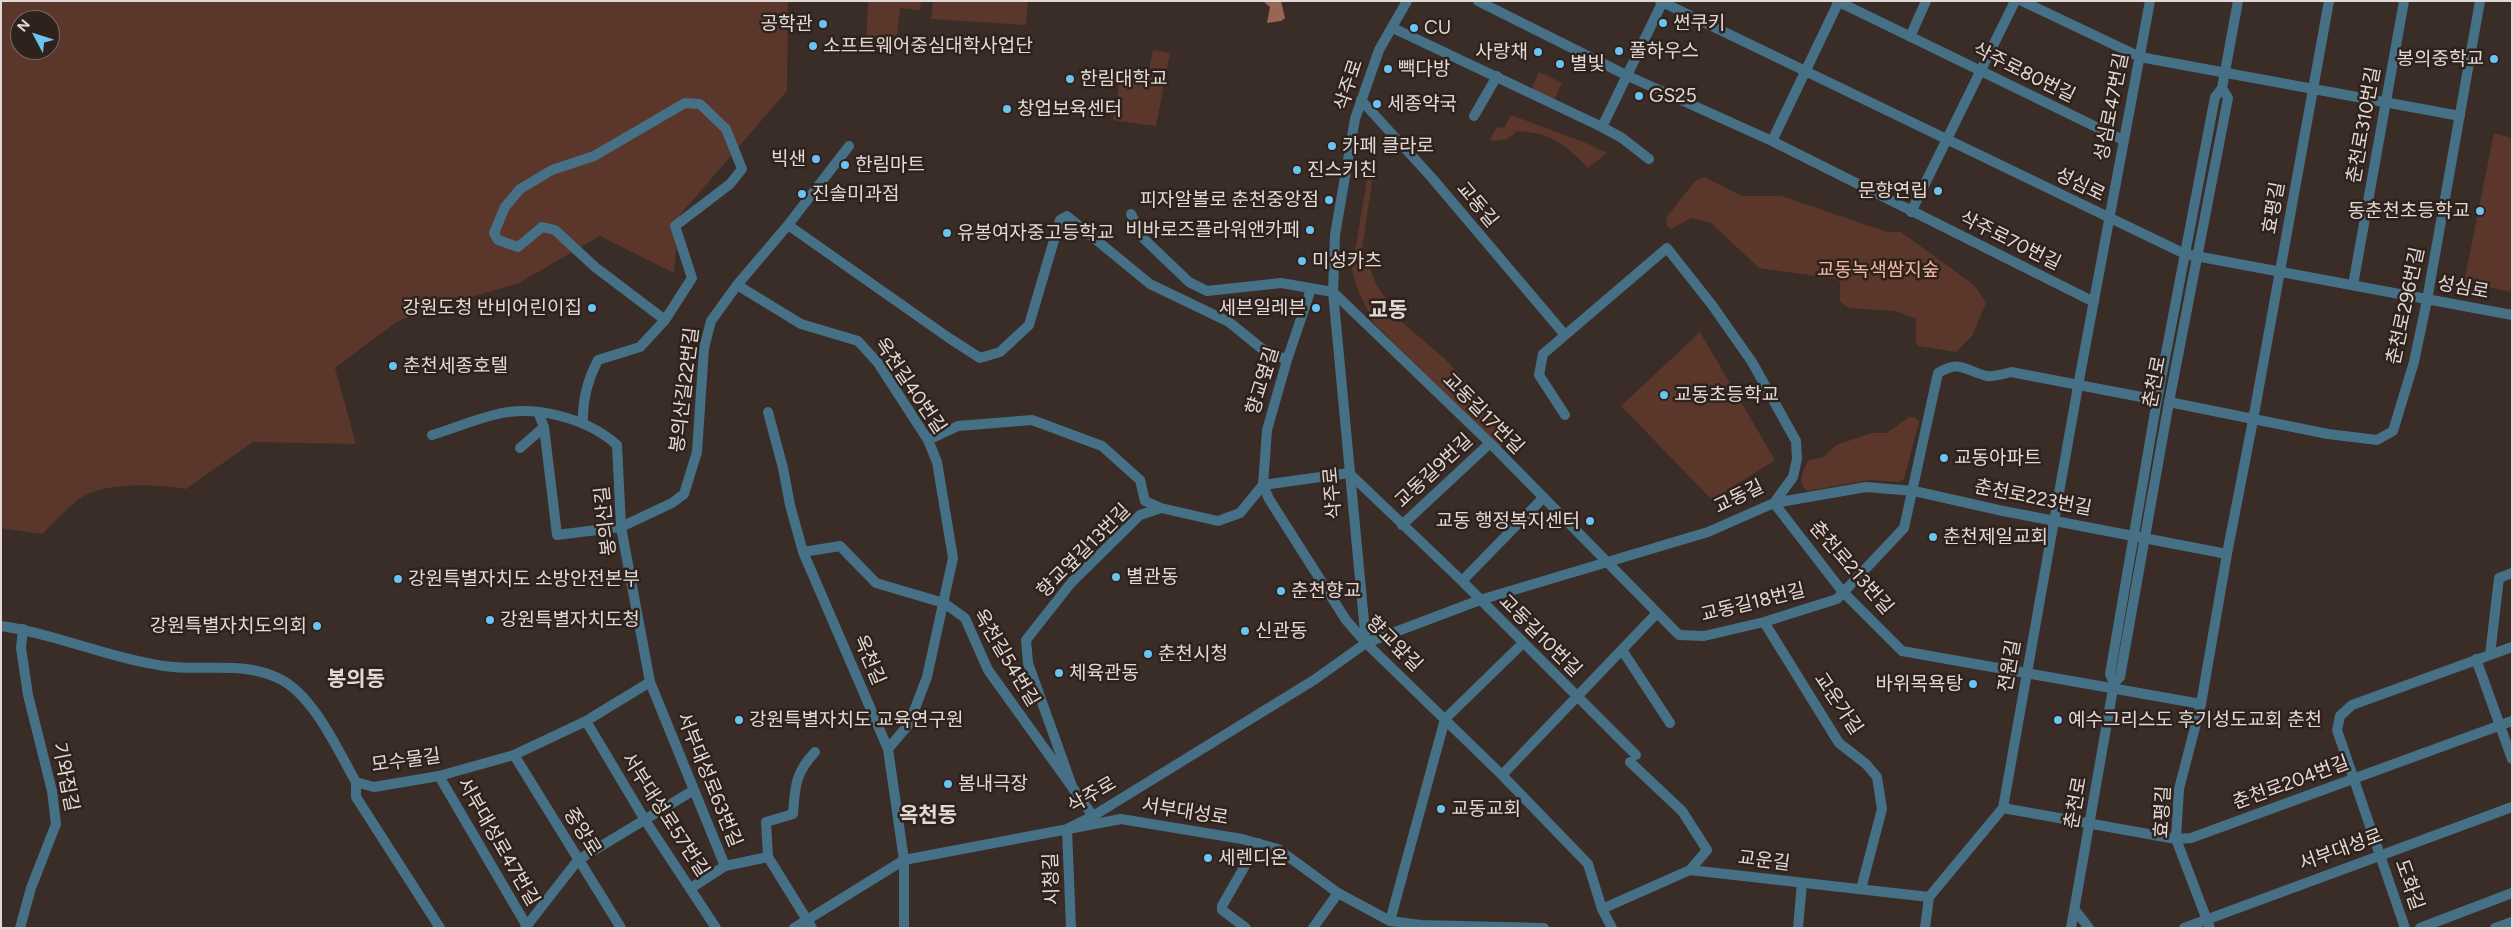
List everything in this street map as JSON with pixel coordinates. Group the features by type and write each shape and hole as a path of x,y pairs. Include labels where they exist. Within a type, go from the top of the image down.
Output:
{"street":[{"name":"삭주로","path":"1067,829 1093,816 1314,680 1366,643 1333,292 1336,235 1360,100 1379,50 1407,1"},
{"name":"삭주로70번길","path":"1478,1 1628,76 1772,141 2094,302"},
{"name":"삭주로80번길","path":"1805,72 1838,1 2124,140"},
{"path":"1910,36 1926,1"},
{"path":"1911,212 2015,1"},
{"path":"2022,1 2140,57 2460,116"},
{"name":"성심로47번길","path":"2109,219 2150,1"},
{"name":"춘천로","path":"2140,537 2157,400 2215,97 2222,88 2238,1"},
{"name":"효평길","path":"2208,923 2176,839 2180,789 2202,704 2227,554 2254,420 2329,1"},
{"name":"춘천로310번길","path":"2353,285 2404,1"},
{"name":"춘천로296번길","path":"2254,420 2328,434 2377,440 2393,431 2414,362 2427,300 2480,1"},
{"path":"1602,127 1662,2"},
{"name":"성심로","path":"1662,2 2185,254 2198,258 2512,315"},
{"path":"1393,28 1602,127 1622,138 1648,160"},
{"path":"1772,141 1805,72"},
{"path":"1474,116 1497,76"},
{"name":"춘천로","path":"2070,928 2075,910 2113,686 2110,674 2169,402 2228,98 2222,88"},
{"name":"교동길","path":"1360,100 1432,178 1565,335"},
{"path":"583,423 583,407 587,382 598,360 640,347 665,320 692,278 675,226 730,184 742,169 726,129 700,104 685,103 594,156 552,170 520,189 505,207 494,233 498,240 518,247 542,227 556,230 595,267 665,320"},
{"name":"봉의산길22번길","path":"544,427 557,535 620,527 672,502 684,494 697,452 704,348 711,321 737,285 788,225 849,146"},
{"path":"1131,214 1143,238 1189,282 1207,291 1281,283 1333,292"},
{"path":"788,225 980,358 1000,352 1029,326 1060,220 1067,216 1150,284 1229,322 1261,348 1287,360"},
{"name":"전원길","path":"2003,808 2109,219"},
{"name":"교동길","path":"1366,643 1480,600 1708,532 1774,503 1793,476 1797,459 1796,441 1752,362 1712,305 1667,248 1543,354 1538,367 1539,375 1564,415"},
{"name":"옥천길40번길","path":"737,285 800,324 858,341 878,363 928,440 937,462 953,558 926,677 909,724 888,749"},
{"name":"향교옆길","path":"1263,484 1267,430 1287,360 1311,289"},
{"name":"교동길17번길","path":"1333,292 1490,443 1606,563"},
{"path":"1842,591 1904,528 1914,491 1938,372 1958,365 1989,376 2011,372 2157,400"},
{"path":"2169,402 2254,420"},
{"path":"520,448 544,427 534,412"},
{"name":"봉의산길","path":"432,435 496,414 534,412 583,423 607,436 617,445 620,527 650,682"},
{"name":"옥천길","path":"768,412 803,552 888,749 904,860 904,928"},
{"path":"928,440 958,426 1032,420 1102,446 1140,480 1145,501 1161,508"},
{"name":"교동길9번길","path":"1402,525 1490,443"},
{"path":"1263,484 1349,473"},
{"name":"교동길9번길","path":"1349,473 1480,600"},
{"name":"향교옆길13번길","path":"1073,789 1028,663 1026,640 1071,583 1140,516 1161,508 1218,521 1240,513 1263,484"},
{"name":"향교앞길","path":"1263,484 1269,499 1346,620 1366,643 1502,775 1588,864 1602,909 1612,928"},
{"name":"춘천로223번길","path":"1774,503 1866,487 1914,491 2140,537"},
{"path":"1462,581 1543,498"},
{"name":"춘천로213번길","path":"1774,503 1842,591 1902,650 2026,674 2113,686"},
{"path":"2140,537 2227,554"},
{"name":"옥천길54번길","path":"803,552 840,546 876,583 944,603 965,618 988,670 1093,816"},
{"name":"교동길18번길","path":"1606,563 1679,635 1704,636 1764,622 1837,599 1842,591"},
{"path":"2490,655 2499,578 2512,573"},
{"name":"교동길10번길","path":"1480,600 1576,697 1682,811 1707,850 1690,870"},
{"name":"교동길10번길","path":"1576,697 1657,613"},
{"name":"교운가길","path":"1764,622 1839,743 1866,764 1877,777 1882,809 1861,888"},
{"name":"모수물길","path":"1,626 23,629 121,658 165,666 206,669 242,666 281,679 301,696 324,727 356,782 374,788 439,776 514,755"},
{"name":"기와집길","path":"20,928 31,888 56,824 52,791 28,695 21,648 23,629"},
{"path":"1390,921 1445,719 1523,643"},
{"name":"도화길","path":"2405,928 2337,730 2340,716 2352,705 2512,647"},
{"path":"1622,650 1670,723"},
{"path":"2476,659 2512,759"},
{"path":"514,755 586,721 650,682"},
{"name":"서부대성로63번길","path":"650,682 725,866 768,857 810,924"},
{"path":"2113,686 2202,704"},
{"path":"1502,775 1576,697"},
{"name":"서부대성로57번길","path":"586,721 645,820 716,928"},
{"name":"춘천로204번길","path":"2003,808 2176,839 2191,838 2512,721"},
{"path":"768,857 766,822 794,814 795,781 805,762 815,752"},
{"name":"중앙로","path":"514,755 621,928"},
{"name":"서부대성로47번길","path":"439,776 526,927 578,860"},
{"path":"356,782 356,797 440,928"},
{"path":"578,860 694,790"},
{"name":"서부대성로","path":"2184,928 2208,923 2380,854 2512,807"},
{"path":"1925,928 1929,897 2003,808"},
{"name":"서부대성로","path":"794,928 810,924 904,860 1121,819 1258,843 1278,849 1338,893 1390,921 1421,925 1544,928"},
{"name":"시청길","path":"1067,829 1072,928"},
{"path":"1246,928 1222,910 1222,906 1258,843"},
{"path":"691,888 725,866"},
{"path":"1602,909 1690,870"},
{"name":"교운길","path":"1690,870 1929,897"},
{"path":"1798,928 1802,883"},
{"path":"1313,928 1338,893"},
{"path":"2420,928 2512,893"},
{"path":"2075,910 2089,928"},
{"path":"2495,928 2512,922"}],"green space":[{"path":"1,1 788,1 787,91 679,216 674,273 600,236 519,283 431,309 398,321 335,368 356,444 253,442 186,489 131,485 102,489 90,493 69,507 42,534 1,528"},
{"path":"868,1 921,1 920,10 900,8 897,34 880,50 866,50"},
{"path":"933,1 1028,1 1026,25 931,19"},
{"path":"1153,50 1170,53 1156,126 1113,120 1120,78 1147,81"},
{"path":"1539,72 1562,83 1554,100 1531,90"},
{"path":"1511,115 1584,142 1607,153 1588,168 1572,152 1557,141 1539,134 1517,131 1505,139 1490,140 1497,127 1504,128"},
{"path":"2494,133 2512,138 2512,292 2464,282"},
{"name":"교동녹색쌈지숲","path":"1704,177 1742,196 1782,196 1887,232 1901,232 1974,285 1986,303 1972,336 1956,352 1918,346 1916,342 1916,319 1896,311 1849,308 1840,302 1840,282 1837,279 1759,268 1711,223 1691,218 1671,229 1667,226 1666,218 1695,181"},
{"path":"1367,179 1371,179 1372,183 1362,248 1376,284 1403,323 1444,358 1514,433 1499,448 1374,323 1358,291 1352,270"},
{"path":"1700,332 1775,460 1712,500 1621,406"},
{"path":"1909,417 1915,417 1919,422 1904,479 1899,482 1868,480 1808,491 1802,485 1802,477 1809,460 1823,457 1836,445 1872,433 1887,433"}],"shaded area":[{"path":"1263,1 1281,1 1285,18 1281,21 1267,23 1270,7"}],"place":[{"name":"썬쿠키","path":"1663,23"},
{"name":"공학관","path":"823,24"},
{"name":"CU","path":"1414,28"},
{"name":"소프트웨어중심대학사업단","path":"813,46"},
{"name":"풀하우스","path":"1619,51"},
{"name":"사랑채","path":"1538,52"},
{"name":"봉의중학교","path":"2494,59"},
{"name":"별빛","path":"1560,64"},
{"name":"빽다방","path":"1388,69"},
{"name":"한림대학교","path":"1070,79"},
{"name":"GS25","path":"1639,96"},
{"name":"세종약국","path":"1377,104"},
{"name":"창업보육센터","path":"1007,109"},
{"name":"카페 클라로","path":"1332,146"},
{"name":"빅샌","path":"816,159"},
{"name":"한림마트","path":"845,165"},
{"name":"진스키친","path":"1297,170"},
{"name":"문향연립","path":"1938,191"},
{"name":"진솔미과점","path":"802,194"},
{"name":"피자알볼로 춘천중앙점","path":"1329,200"},
{"name":"동춘천초등학교","path":"2480,211"},
{"name":"비바로즈플라워앤카페","path":"1310,230"},
{"name":"유봉여자중고등학교","path":"947,233"},
{"name":"미성카츠","path":"1302,261"},
{"name":"강원도청 반비어린이집","path":"592,308"},
{"name":"세븐일레븐","path":"1316,308"},
{"name":"춘천세종호텔","path":"393,366"},
{"name":"교동초등학교","path":"1664,395"},
{"name":"교동아파트","path":"1944,458"},
{"name":"교동 행정복지센터","path":"1590,521"},
{"name":"춘천제일교회","path":"1933,537"},
{"name":"별관동","path":"1116,577"},
{"name":"강원특별자치도 소방안전본부","path":"398,579"},
{"name":"춘천향교","path":"1281,591"},
{"name":"강원특별자치도청","path":"490,620"},
{"name":"강원특별자치도의회","path":"317,626"},
{"name":"신관동","path":"1245,631"},
{"name":"춘천시청","path":"1148,654"},
{"name":"체육관동","path":"1059,673"},
{"name":"바위목욕탕","path":"1973,684"},
{"name":"강원특별자치도 교육연구원","path":"739,720"},
{"name":"예수그리스도 후기성도교회 춘천","path":"2058,720"},
{"name":"봄내극장","path":"948,784"},
{"name":"교동교회","path":"1441,809"},
{"name":"세렌디온","path":"1208,858"}],"district":[{"name":"교동","path":"1388,311"},
{"name":"봉의동","path":"356,680"},
{"name":"옥천동","path":"928,816"}]}
